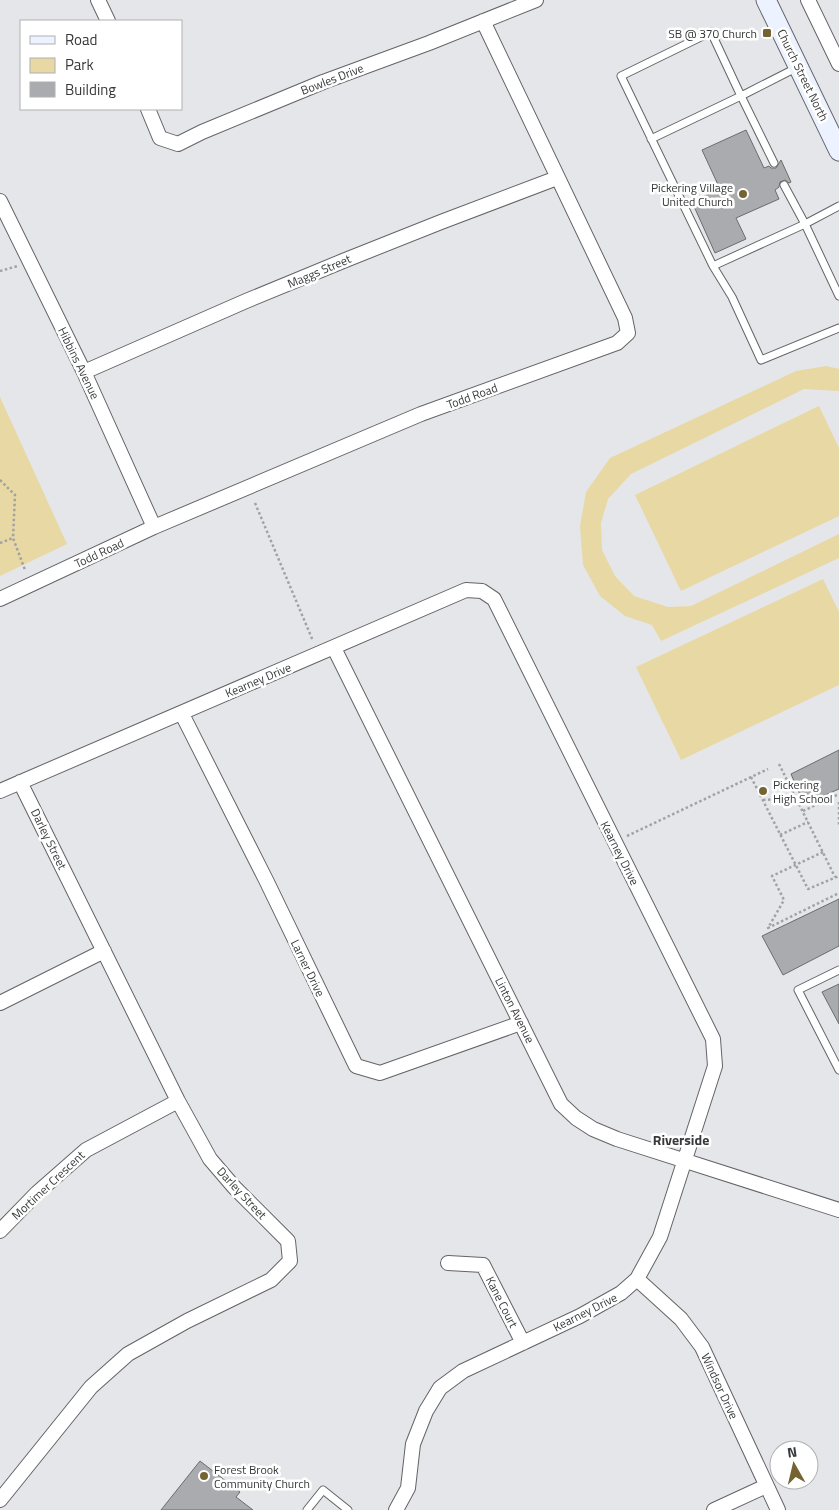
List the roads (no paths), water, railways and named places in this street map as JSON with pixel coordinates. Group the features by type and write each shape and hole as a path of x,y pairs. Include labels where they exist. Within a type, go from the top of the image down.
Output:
{"street":[{"path":"98,0 108,20"},
{"name":"Bowles Drive","path":"148,110 160,138 178,144 202,132 323,82 429,44 536,0"},
{"name":"Church Street North","path":"766,0 839,151"},
{"path":"808,0 839,64"},
{"name":"Todd Road","path":"0,599 154,527 421,414 617,343 628,333 625,318 484,21"},
{"name":"Maggs Street","path":"84,372 343,260 557,178"},
{"name":"Hibbins Avenue","path":"0,202 84,372 154,527"},
{"name":"Kearney Drive","path":"0,791 466,590 482,590 494,600 712,1039 715,1066 660,1237 637,1279 621,1293 580,1316 463,1371 440,1388 426,1411 413,1444 408,1488 396,1510"},
{"name":"Linton Avenue","path":"334,648 561,1104 576,1118 593,1129 617,1139 839,1210"},
{"name":"Larner Drive","path":"182,714 266,880 356,1066 380,1074 521,1023"},
{"name":"Darley Street","path":"0,1500 91,1386 128,1354 187,1321 272,1280 290,1261 288,1241 234,1187 210,1159 178,1101 20,782"},
{"path":"0,1004 104,951"},
{"name":"Mortimer Crescent","path":"0,1231 37,1193 86,1150 178,1101"},
{"name":"Kane Court","path":"448,1263 483,1265 523,1343"},
{"name":"Windsor Drive","path":"637,1279 680,1319 702,1347 778,1510"},
{"path":"714,1510 766,1486"}],"lane":[{"path":"774,164 711,32 621,76 713,266 732,297 761,360 839,328"},
{"path":"651,139 798,67"},
{"path":"784,185 805,224 839,296"},
{"path":"713,266 805,224 839,206"},
{"path":"839,970 798,990 839,1070"},
{"path":"307,1510 323,1490 348,1510"}],"place":[{"name":"SB @ 370 Church","path":"767,33"},
{"name":"Pickering Village United Church","path":"743,194"},
{"name":"Pickering High School","path":"763,791"},
{"name":"Forest Brook Community Church","path":"204,1476"}],"district":[{"name":"Riverside","path":"681,1139"}]}
